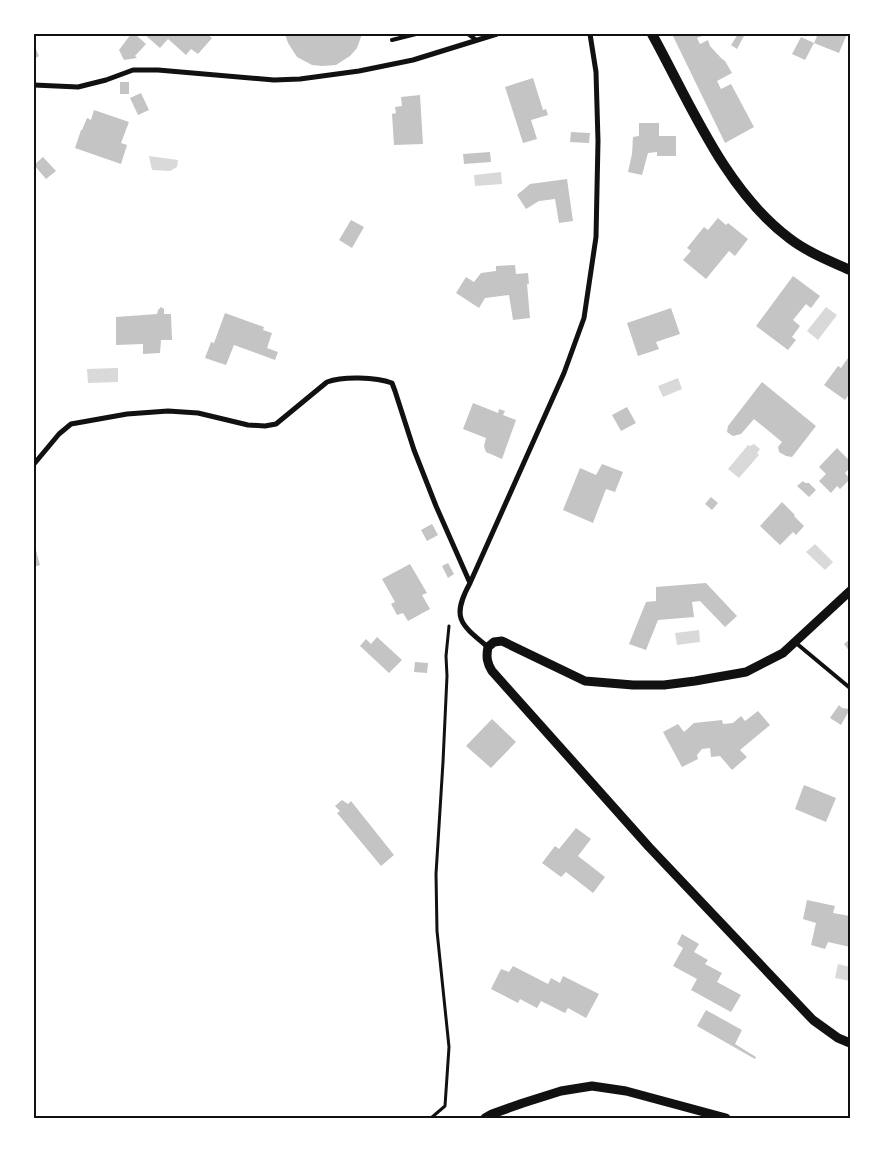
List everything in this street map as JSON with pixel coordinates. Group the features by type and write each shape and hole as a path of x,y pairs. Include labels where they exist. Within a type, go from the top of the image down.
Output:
{"main road":[{"path":"652,34 719,158 744,193 764,216 791,239 850,270"}],"street":[{"path":"34,85 78,87 106,80 133,70 158,70 274,80 300,79 359,71 412,60 475,39 497,34"},
{"path":"488,647 470,633 462,622 460,600 470,583 564,373 584,318 596,237 598,141 596,72 590,34"},
{"path":"34,464 59,434 71,424 127,414 168,411 198,413 248,425 265,426 276,424 327,382 337,378 384,380 392,383 414,450 470,583"},
{"path":"850,591 782,653 746,672 696,681 633,685 585,682 502,641 494,642 488,647 486,656 487,663 492,671 649,847 813,1020 838,1038 850,1043"},
{"path":"485,1118 561,1091 592,1086 626,1091 726,1118"}],"lane":[{"path":"392,40 416,34"},
{"path":"468,34 475,39"},
{"path":"796,642 850,688"}],"path":[{"path":"432,1118 445,1106 449,1047 437,931 436,874 447,676 446,656 451,608 460,600"}],"shaded area":[{"path":"149,156 178,160 177,167 170,171 152,170"},
{"path":"501,172 502,184 475,186 474,175"},
{"path":"826,307 837,315 818,340 807,331"},
{"path":"118,368 118,382 88,383 87,369"},
{"path":"678,378 682,389 663,397 658,386"},
{"path":"754,444 760,449 757,453 759,455 739,478 728,469 748,445"},
{"path":"815,544 833,562 825,570 806,552"},
{"path":"699,630 700,642 677,645 675,633"},
{"path":"838,964 850,967 850,981 835,978"}],"building":[{"path":"131,34 135,34 146,44 135,56 137,58 124,60 119,50"},
{"path":"144,34 207,34 212,38 198,54 191,49 186,55 168,39 160,48"},
{"path":"285,34 362,34 357,48 350,56 336,65 322,66 312,65 297,57 288,43"},
{"path":"672,34 704,35 697,38 700,44 708,40 710,46 725,61 732,73 717,81 721,89 731,84 754,127 725,143"},
{"path":"738,34 745,34 737,49 731,45"},
{"path":"818,34 847,34 839,53 814,43"},
{"path":"801,37 814,43 805,60 792,54"},
{"path":"34,45 39,56 34,59"},
{"path":"533,78 543,110 546,109 548,115 531,120 537,139 523,143 505,87"},
{"path":"120,82 129,82 129,94 120,94"},
{"path":"141,93 149,110 138,115 130,98"},
{"path":"420,95 423,144 394,145 392,114 396,113 395,107 402,106 401,97"},
{"path":"94,110 129,122 121,143 127,145 121,164 75,148 87,118 91,120"},
{"path":"639,123 659,123 659,136 676,136 676,156 657,156 657,152 648,153 642,175 628,172 633,137 639,136"},
{"path":"571,132 590,133 589,143 570,142"},
{"path":"490,152 491,162 464,164 463,154"},
{"path":"43,157 56,171 46,179 34,165"},
{"path":"567,179 573,221 559,223 555,199 539,201 526,209 517,195 530,184"},
{"path":"718,218 726,225 728,223 748,239 735,256 729,251 706,279 683,260 691,251 687,248 704,227 708,230"},
{"path":"351,220 364,227 352,248 339,240"},
{"path":"515,265 516,274 528,273 530,318 513,320 509,295 485,298 479,308 456,293 466,277 474,282 481,273 496,271 496,266"},
{"path":"793,276 820,296 811,308 806,304 793,320 800,326 792,337 796,340 788,350 756,326"},
{"path":"161,307 164,309 164,314 171,314 172,340 161,340 160,353 143,354 143,344 116,345 116,317 157,314"},
{"path":"671,308 680,334 656,342 659,349 638,356 627,323"},
{"path":"225,313 264,327 263,330 272,333 267,348 278,352 275,360 234,345 226,365 205,358 211,342 214,343"},
{"path":"850,355 850,393 845,400 824,385 838,366 841,368"},
{"path":"762,382 816,426 792,457 779,452 778,447 782,442 754,419 741,434 733,436 727,432 728,426"},
{"path":"473,403 498,413 499,409 505,411 503,415 516,420 502,459 486,452 484,446 486,438 463,429"},
{"path":"627,407 636,423 621,431 612,415"},
{"path":"837,448 850,461 850,468 845,473 850,479 840,489 837,486 831,493 819,481 826,474 819,467"},
{"path":"602,464 623,472 615,492 606,489 593,523 563,510 580,468 596,475"},
{"path":"803,481 809,483 816,490 809,497 797,486"},
{"path":"711,497 718,503 712,510 705,504"},
{"path":"782,502 804,526 796,535 793,532 780,545 760,526"},
{"path":"432,524 438,535 427,541 421,530"},
{"path":"34,543 40,565 34,567"},
{"path":"448,563 454,574 448,578 442,566"},
{"path":"410,564 427,593 422,595 430,609 408,621 403,613 397,615 391,604 395,602 382,579"},
{"path":"706,583 737,616 725,627 700,601 692,602 694,617 658,620 646,650 629,644 646,602 656,601 656,587"},
{"path":"377,637 402,660 389,673 360,646 366,639 371,644"},
{"path":"850,639 850,652 844,644"},
{"path":"415,662 428,663 427,673 414,672"},
{"path":"839,705 842,708 850,709 841,725 830,718"},
{"path":"758,711 770,725 740,750 747,757 732,770 720,756 711,757 710,748 702,749 697,755 698,759 682,767 663,732 678,724 684,732 694,723 722,720 723,724 733,723 741,716 745,721"},
{"path":"492,719 516,742 491,768 466,746"},
{"path":"804,785 836,798 826,822 795,809"},
{"path":"342,800 348,804 351,801 394,855 381,866 337,813 340,811 335,806"},
{"path":"576,828 591,839 578,856 605,877 593,893 566,872 561,877 542,863 555,846 559,849"},
{"path":"807,900 835,906 833,913 850,916 850,947 828,942 825,949 811,945 816,923 803,919"},
{"path":"682,934 699,944 694,952 708,960 705,964 722,973 717,982 741,995 731,1012 691,990 697,979 673,966 683,948 677,944"},
{"path":"513,966 548,984 551,978 560,983 563,976 599,994 586,1018 568,1008 565,1013 541,1001 537,1008 520,999 518,1003 491,989 501,969 509,972"},
{"path":"706,1010 742,1030 735,1044 756,1057 755,1059 697,1026"}]}
